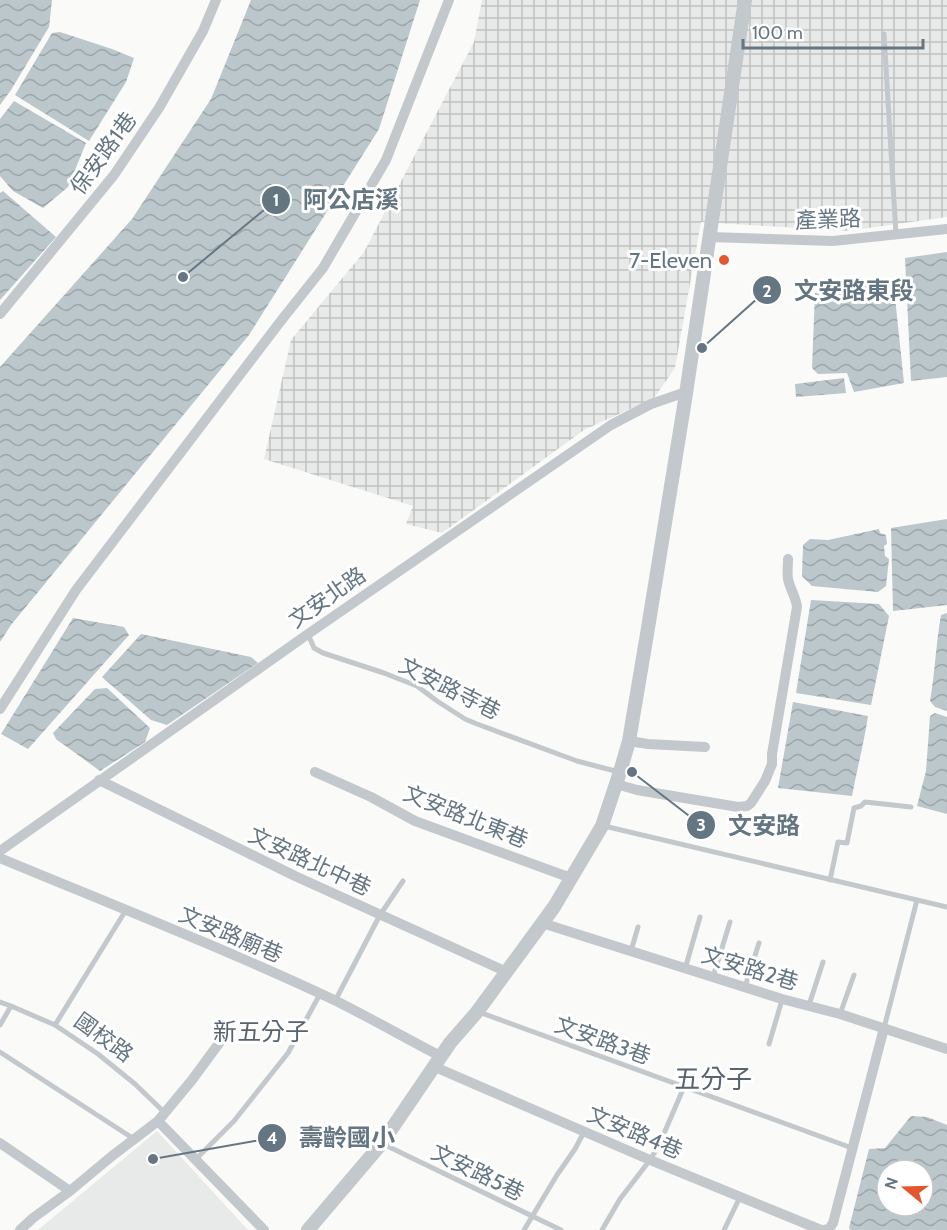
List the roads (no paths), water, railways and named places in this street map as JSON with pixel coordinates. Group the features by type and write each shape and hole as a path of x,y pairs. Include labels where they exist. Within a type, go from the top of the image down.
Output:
{"street":[{"name":"保安路1巷","path":"0,314 114,175 159,108 203,32 216,0"},
{"path":"0,709 76,590 323,268 386,160 449,0"},
{"path":"310,1228 382,1143 450,1043 507,972 554,907 602,826 629,741 686,392 745,0"},
{"name":"產業路","path":"710,237 833,241 947,229"},
{"name":"文安北路","path":"0,851 308,634 611,425 651,404 686,392"},
{"path":"618,778 637,790 738,807 751,803 765,781 772,764 797,607 796,598 790,587 788,559"},
{"path":"629,741 705,747"},
{"name":"文安路北東巷","path":"315,772 371,797 415,821 571,878"},
{"name":"文安路北中巷","path":"99,780 294,876 507,972"},
{"name":"文安路廟巷","path":"0,858 232,954 320,994 438,1062"},
{"name":"文安路2巷","path":"542,923 782,999 947,1047"},
{"name":"文安路4巷","path":"438,1062 584,1132 822,1230 829,1229 833,1223 885,1028"},
{"path":"20,1230 161,1117 192,1080 228,1030"},
{"name":"國校路","path":"161,1117 195,1160 264,1230"},
{"path":"0,1143 70,1191"}],"lane":[{"path":"884,34 896,234"},
{"name":"文安路寺巷","path":"308,634 314,648 323,653 417,686 465,719 618,778"},
{"path":"830,880 838,842 847,843 854,808 865,802 911,807"},
{"path":"602,826 947,907"},
{"path":"335,1001 380,915 402,881"},
{"path":"885,1028 917,900"},
{"path":"55,1025 126,910"},
{"path":"685,969 700,917"},
{"path":"713,977 730,922"},
{"path":"631,951 639,927"},
{"path":"745,987 759,943"},
{"path":"809,1005 823,962"},
{"path":"840,1014 854,975"},
{"path":"195,1160 234,1121 288,1053 320,994"},
{"path":"769,1044 782,999"},
{"name":"國校路","path":"0,1002 55,1025 98,1054 125,1077 161,1117"},
{"path":"0,1025 11,1006"},
{"name":"文安路3巷","path":"477,1012 852,1148"},
{"path":"0,1052 134,1139"},
{"path":"602,1230 620,1199 659,1145 684,1087"},
{"path":"524,1230 584,1132"},
{"name":"文安路5巷","path":"382,1143 561,1230"},
{"path":"724,1230 740,1197"}],"water":[{"path":"0,0 52,0 49,27 0,105"},
{"path":"251,0 420,0 379,129 249,335 11,625 0,642 0,367 132,219 211,99"},
{"path":"60,32 134,58 126,82 89,141 15,95 52,33"},
{"path":"14,101 86,143 68,187 43,208 13,191 0,176 0,119"},
{"path":"3,191 56,237 0,300 0,193"},
{"path":"947,252 947,377 911,381 905,258"},
{"path":"882,283 884,289 894,288 904,383 854,392 847,373 818,374 812,368 815,293"},
{"path":"844,378 846,393 796,397 795,384"},
{"path":"947,519 947,605 893,611 891,528"},
{"path":"879,529 880,533 886,535 885,556 889,559 886,586 878,592 812,586 802,576 803,545 810,539 828,540"},
{"path":"811,600 879,604 889,616 871,705 796,693"},
{"path":"947,613 947,711 935,707 930,701 941,615"},
{"path":"73,618 124,627 129,635 28,749 1,734"},
{"path":"141,634 251,657 258,663 167,725 151,720 102,677"},
{"path":"107,688 150,728 145,742 100,771 56,739 53,733 95,689"},
{"path":"793,702 868,716 852,796 778,788"},
{"path":"935,713 947,717 947,814 917,806 926,771 930,716"},
{"path":"911,1116 927,1117 947,1125 947,1230 851,1230 849,1228 869,1149 885,1148"}],"place":[{"name":"7-Eleven","path":"724,260"},
{"name":"阿公店溪","path":"183,277"},
{"name":"文安路東段","path":"702,348"},
{"name":"文安路","path":"632,772"},
{"name":"壽齡國小","path":"153,1159"}],"district":[{"name":"新五分子","path":"261,1032"},
{"name":"五分子","path":"713,1079"}]}
